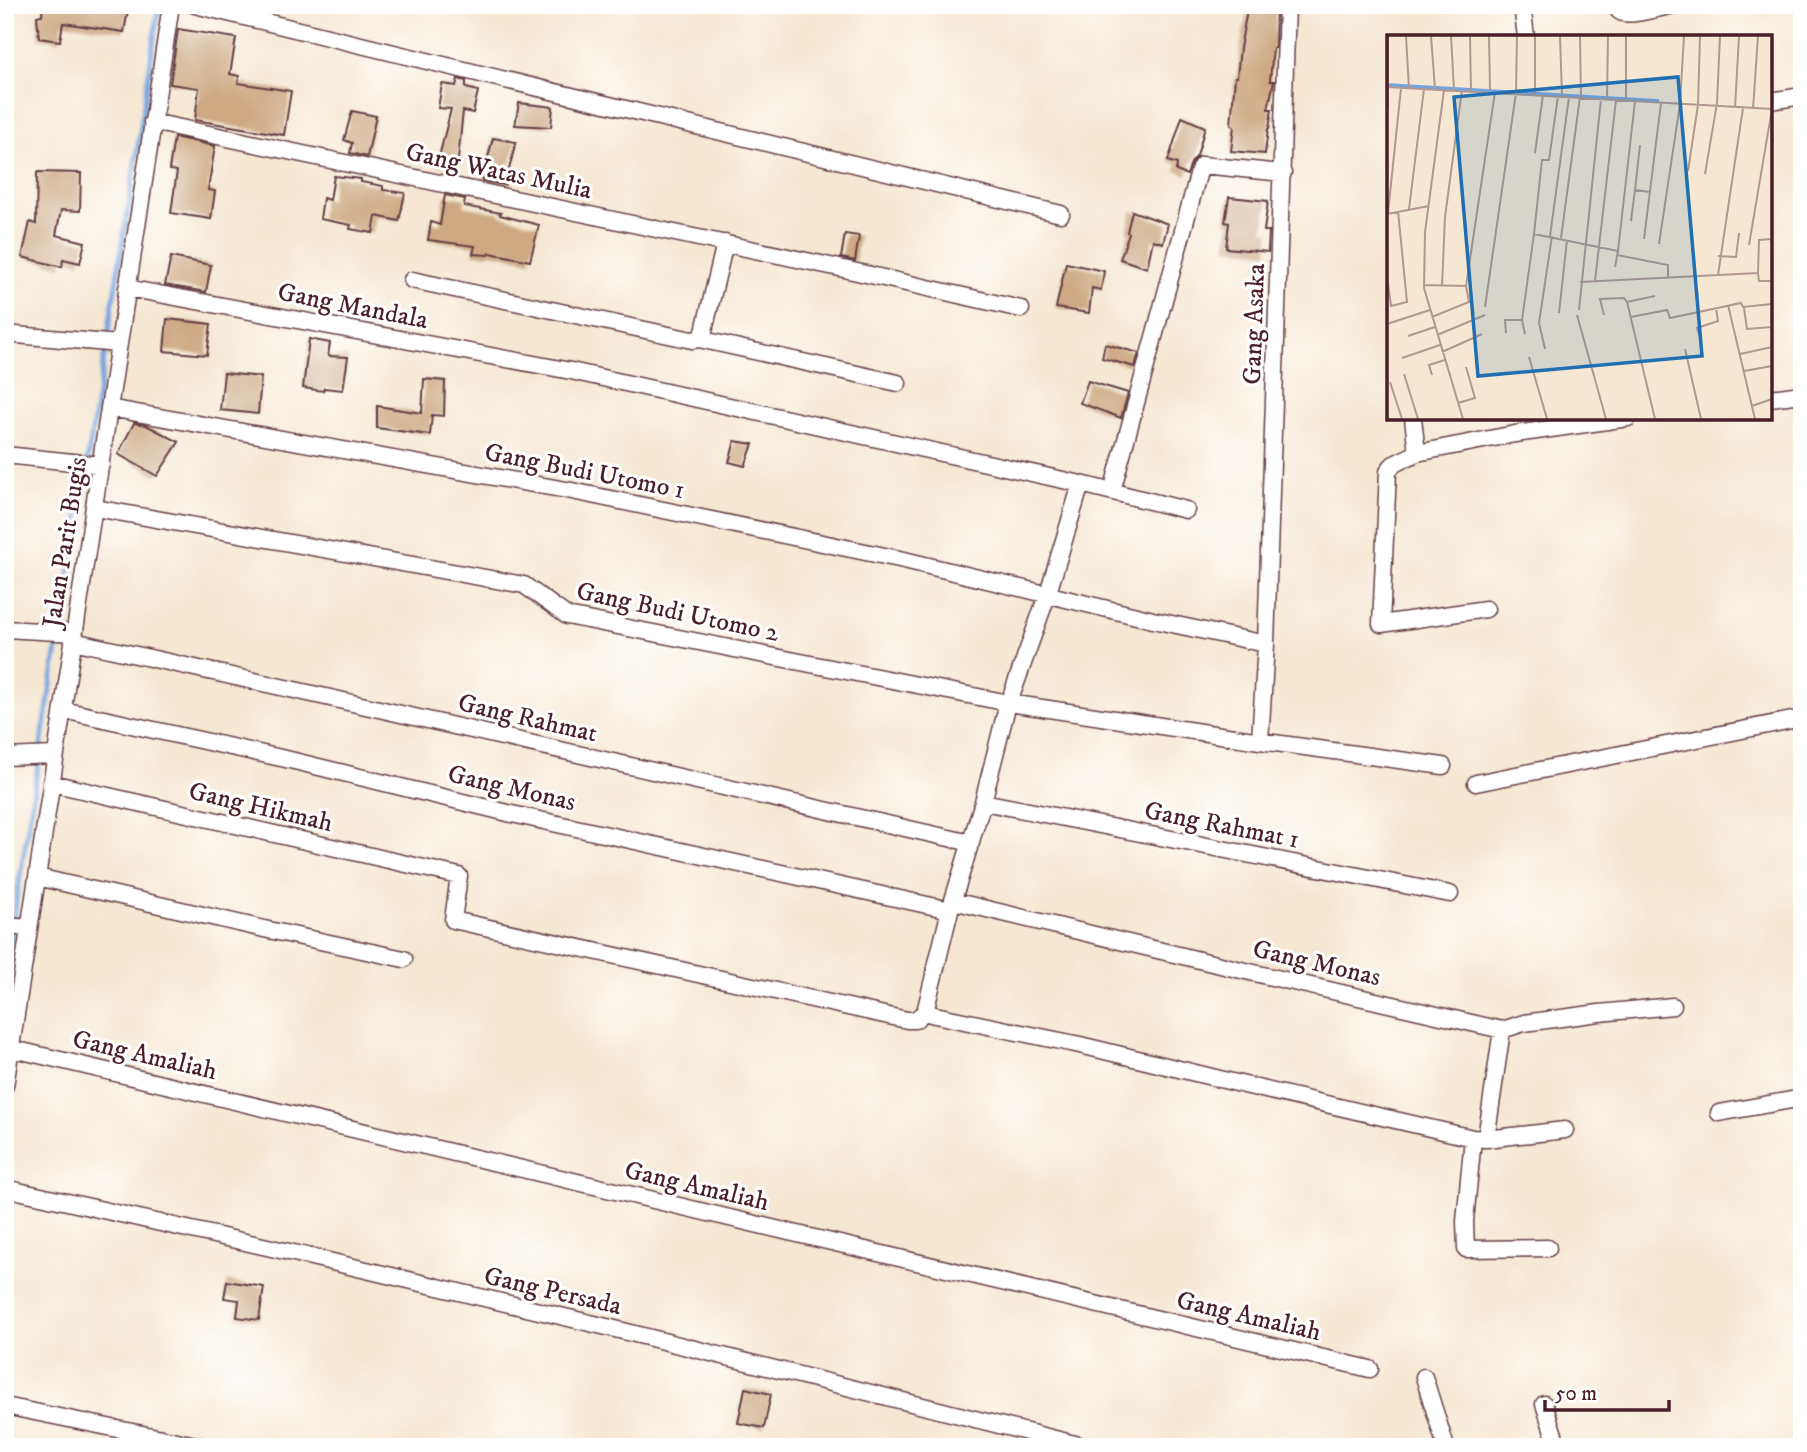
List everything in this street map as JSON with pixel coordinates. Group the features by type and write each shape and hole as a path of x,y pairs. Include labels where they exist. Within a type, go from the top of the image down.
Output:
{"street":[{"name":"Jalan Parit Bugis","path":"5,1086 171,5"},
{"path":"195,5 1061,214"},
{"name":"Gang Asaka","path":"1260,741 1266,644 1287,5"},
{"path":"1522,5 1526,35"},
{"path":"1615,5 1623,13 1674,5"},
{"path":"1772,101 1802,96"},
{"name":"Gang Watas Mulia","path":"152,121 1021,309"},
{"path":"1112,491 1200,168 1202,165 1283,173"},
{"path":"699,339 703,335 725,243"},
{"path":"412,280 898,383"},
{"name":"Gang Mandala","path":"127,288 571,371 1112,491 1186,510"},
{"path":"5,334 119,344"},
{"path":"1772,398 1802,394"},
{"name":"Gang Budi Utomo 1","path":"109,408 572,491 904,560 1153,620 1266,644"},
{"path":"1413,420 1418,453"},
{"path":"1486,609 1381,624 1388,472 1391,467 1418,453 1514,426 1600,420"},
{"path":"5,456 101,465"},
{"path":"1081,484 1048,593 1009,703 933,975 926,1011 1480,1138 1564,1130"},
{"name":"Gang Budi Utomo 2","path":"95,508 524,585 567,616 1009,703 1443,766"},
{"name":"Gang Rahmat","path":"5,629 74,637 317,695 971,843"},
{"name":"Gang Monas","path":"63,710 290,760 512,814 952,905 1502,1030 1524,1023 1673,1006"},
{"path":"1476,783 1802,718"},
{"path":"5,757 55,755"},
{"name":"Gang Hikmah","path":"51,783 459,876 453,920 907,1020 915,1020 926,1011"},
{"name":"Gang Rahmat 1","path":"983,802 1450,894"},
{"path":"37,877 404,959"},
{"path":"5,926 29,928"},
{"path":"1502,1030 1465,1221 1466,1249 1548,1248"},
{"name":"Gang Amaliah","path":"9,1047 1370,1369"},
{"path":"1719,1113 1802,1098"},
{"name":"Gang Persada","path":"5,1188 611,1328 1087,1447"},
{"path":"1424,1377 1446,1447"},
{"path":"1544,1404 1558,1447"},
{"path":"5,1406 206,1447"}],"building":[{"path":"43,5 129,5 124,32 63,23 60,41 39,38 37,16 42,15"},
{"path":"1248,5 1276,7 1275,48 1270,81 1274,81 1268,109 1272,109 1265,154 1231,151 1235,77"},
{"path":"178,29 236,38 230,74 239,76 238,83 291,91 284,135 195,120 199,88 170,84"},
{"path":"458,79 466,81 466,88 478,91 473,113 463,111 457,169 437,165 451,109 438,108 442,84 456,86"},
{"path":"519,103 553,107 551,127 515,125"},
{"path":"352,111 376,116 367,157 350,153 352,143 344,140"},
{"path":"1182,117 1205,127 1197,156 1187,175 1176,171 1177,164 1168,161"},
{"path":"174,137 215,146 208,190 215,191 211,219 171,213 177,171 169,170"},
{"path":"493,138 516,142 505,185 482,181"},
{"path":"37,172 81,173 80,211 61,210 56,235 85,242 80,263 63,259 62,267 22,257 30,222 36,224"},
{"path":"334,176 361,179 361,182 383,186 383,190 405,193 399,221 376,216 373,233 350,229 351,225 320,219 323,198 330,200"},
{"path":"445,195 465,199 464,206 501,213 500,215 539,225 530,261 490,253 473,254 475,246 428,240 431,222 440,225"},
{"path":"1229,197 1268,201 1264,231 1269,231 1268,252 1226,248 1229,223 1225,222"},
{"path":"1132,211 1168,224 1163,243 1153,240 1147,268 1120,259 1129,233 1127,232"},
{"path":"845,234 859,236 855,261 841,258"},
{"path":"171,257 211,265 206,292 165,285"},
{"path":"1066,263 1104,271 1101,290 1092,288 1089,313 1056,308"},
{"path":"167,319 211,324 207,355 164,351"},
{"path":"309,339 330,343 328,356 348,357 343,390 303,388"},
{"path":"1105,344 1139,353 1135,367 1102,358"},
{"path":"224,373 261,377 258,414 220,410"},
{"path":"424,379 445,381 444,416 432,415 430,435 377,428 377,406 422,413"},
{"path":"1088,381 1128,393 1121,418 1080,403"},
{"path":"134,423 146,425 179,442 157,476 118,454"},
{"path":"735,441 753,444 745,466 729,462"},
{"path":"227,1281 264,1287 259,1320 237,1317 239,1300 224,1298"},
{"path":"745,1388 771,1394 764,1428 738,1423"}],"waterway":[{"path":"5,981 159,5"}]}
